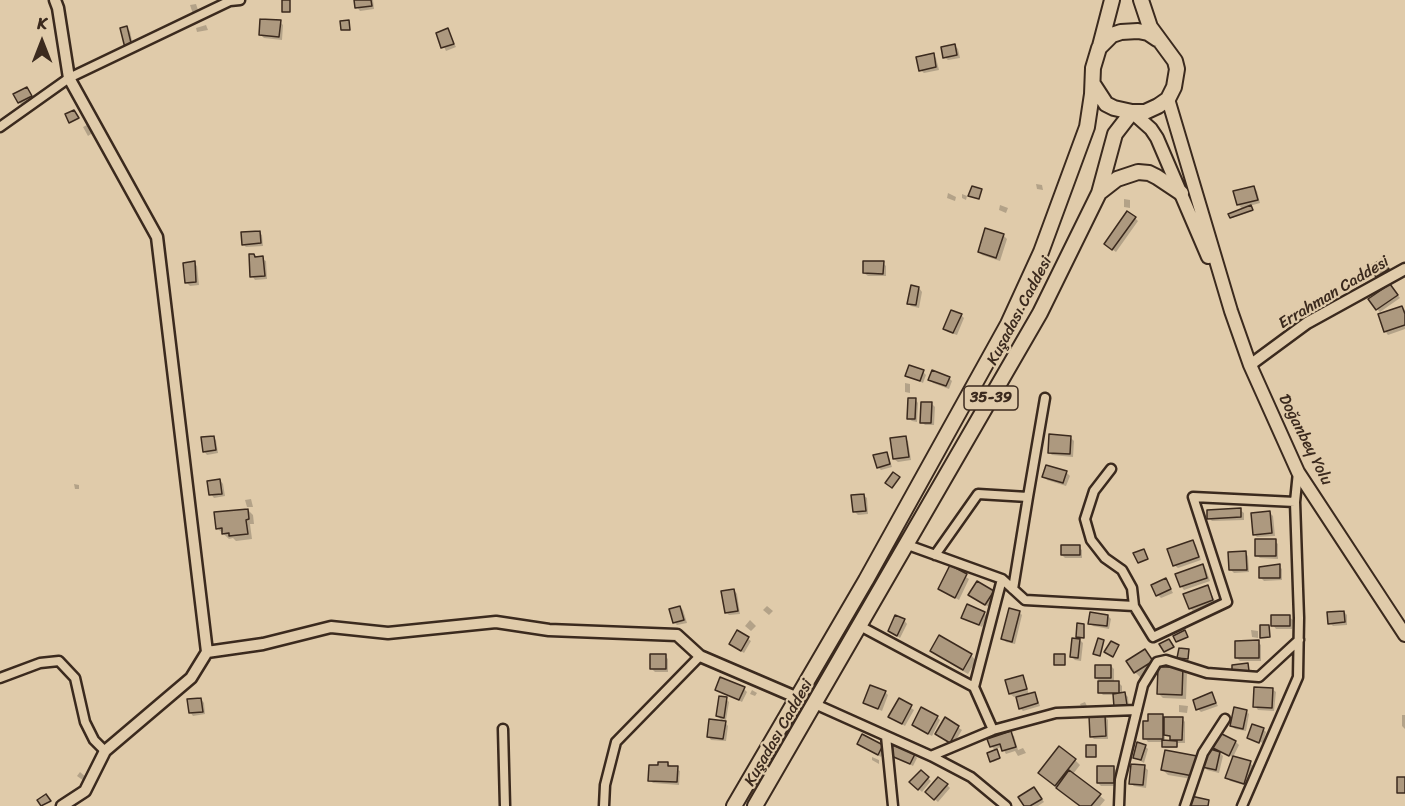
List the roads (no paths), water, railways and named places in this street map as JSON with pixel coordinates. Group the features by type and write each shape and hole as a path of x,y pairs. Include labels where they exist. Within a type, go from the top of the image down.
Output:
{"main road":[{"path":"1112,0 1093,68 1093,84 1106,104 1132,112 1145,112 1168,99"},
{"path":"1141,0 1150,27 1175,61 1176,79 1168,99 1231,311"},
{"path":"1100,48 1112,35 1121,32 1138,31 1157,39"},
{"name":"Kuşadası Caddesi","path":"734,806 798,698 1008,324 1041,252 1087,127 1093,84"},
{"path":"1132,112 1151,129 1157,138 1231,311"},
{"name":"Kuşadası Caddesi","path":"755,806 1040,313 1099,193 1115,134 1132,112"},
{"path":"1099,193 1117,179 1137,172 1149,173 1180,193"},
{"name":"Doğanbey Yolu","path":"1231,311 1250,365 1298,472 1405,635"}],"street":[{"path":"55,0 69,78 157,237 207,652 191,678 105,751 85,791 62,806"},
{"path":"0,127 69,78 230,2 240,0"},
{"name":"Errahman Caddesi","path":"1250,365 1307,323 1405,269"},
{"path":"1012,589 1045,398"},
{"path":"1111,469 1094,491 1085,519 1091,540 1105,558 1122,570 1132,588 1134,606 1153,637 1227,602 1193,497 1295,502"},
{"path":"1242,806 1298,677 1295,502 1298,472"},
{"path":"935,555 978,494 1028,497"},
{"path":"905,544 1002,579 1025,600 1134,606"},
{"path":"974,687 1002,579"},
{"path":"207,652 263,644 331,627 388,633 496,622 549,630 677,635 700,656 798,698"},
{"path":"860,626 974,687 993,730"},
{"path":"1119,806 1120,780 1143,685 1157,662 1166,660 1207,673 1259,677 1299,640"},
{"path":"604,806 605,784 616,742 700,656"},
{"path":"0,678 40,663 59,661 75,678 86,722 94,740 105,751"},
{"path":"815,704 931,756 971,777 1006,806"},
{"path":"931,756 993,730 1056,713 1137,710"},
{"path":"1185,806 1203,753 1225,719"},
{"path":"503,729 505,806"},
{"path":"886,736 893,806"}]}
